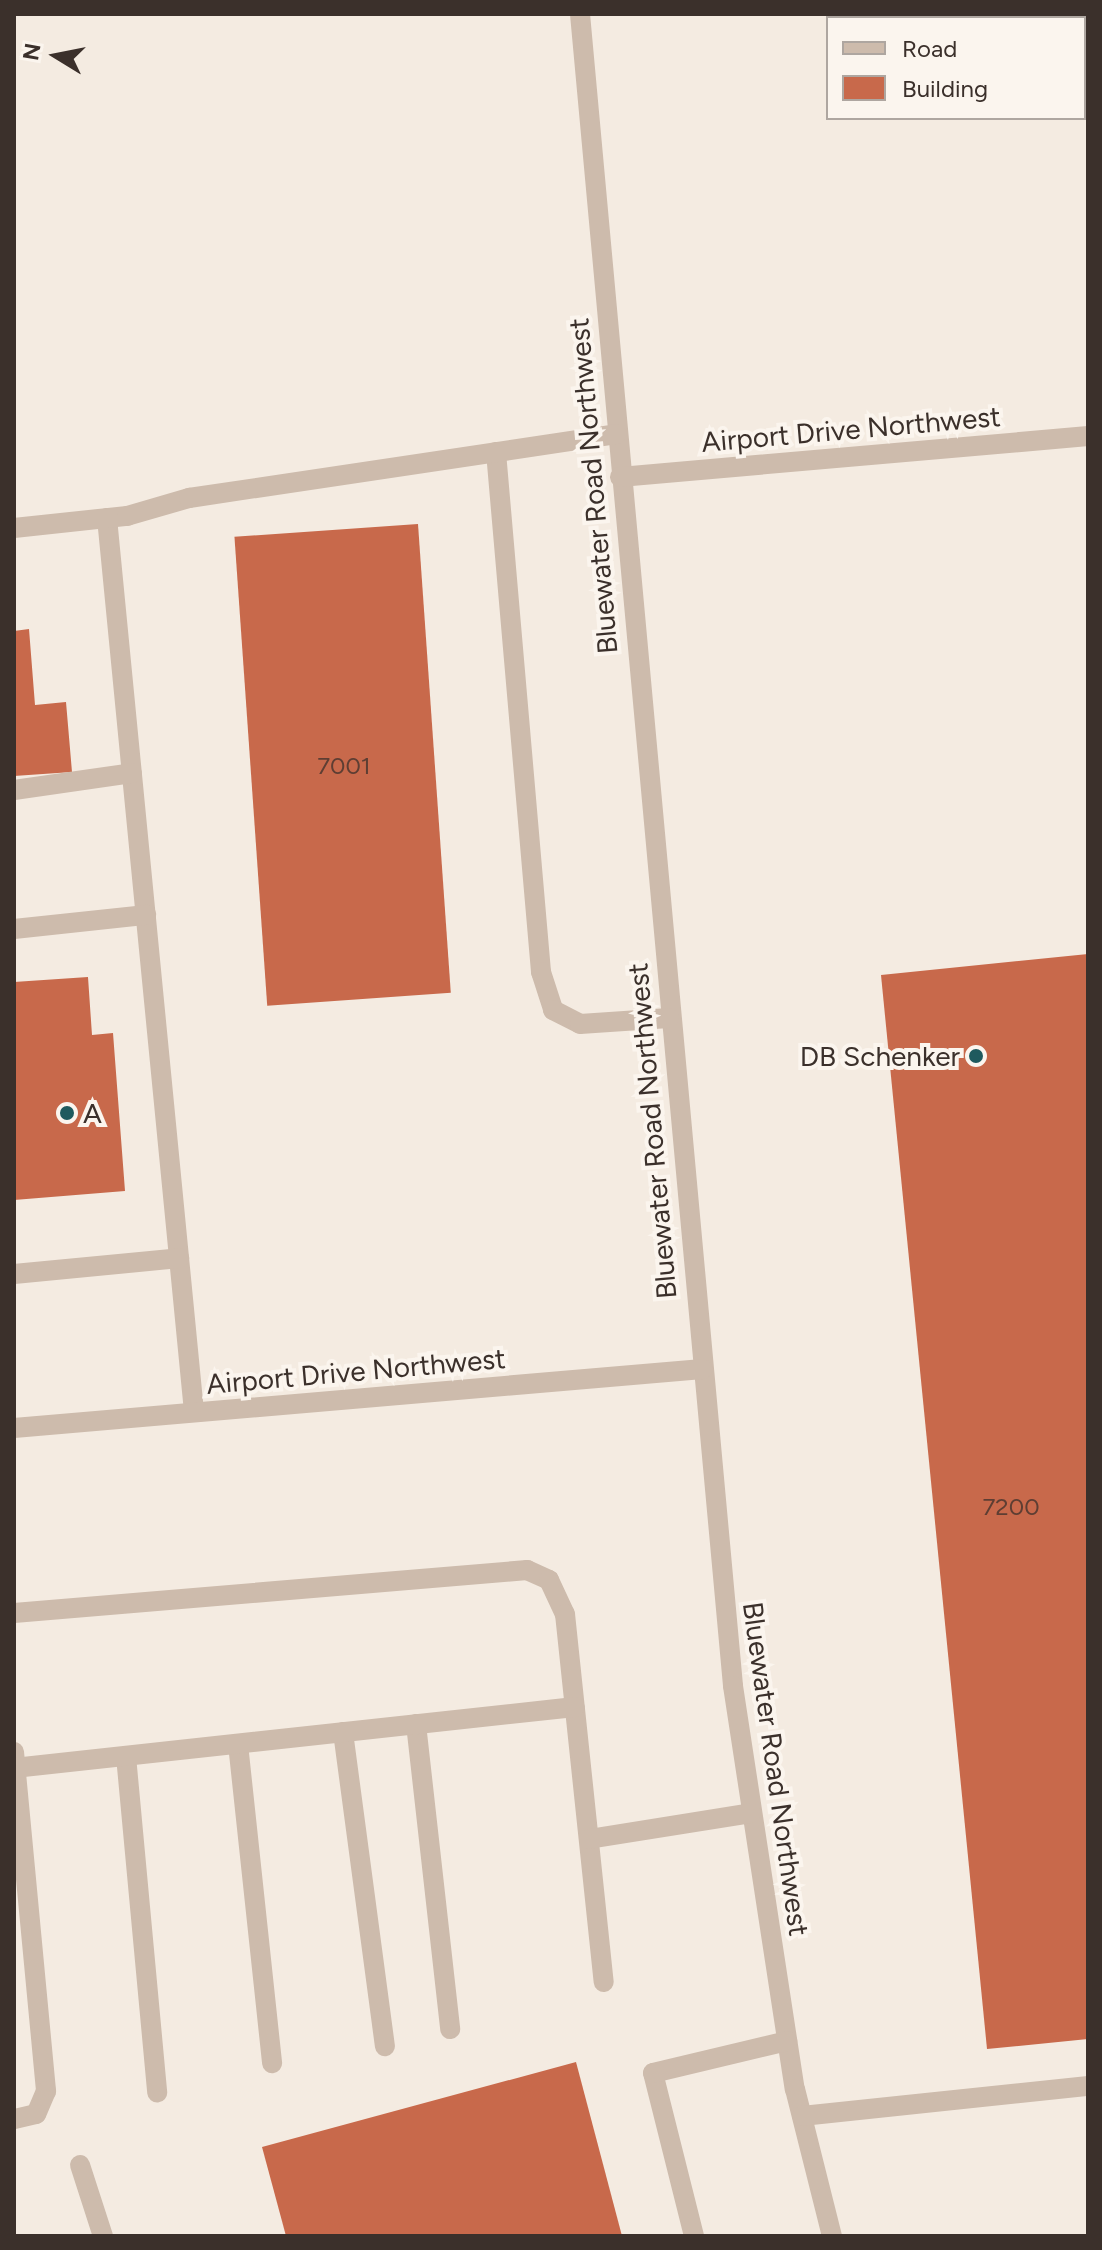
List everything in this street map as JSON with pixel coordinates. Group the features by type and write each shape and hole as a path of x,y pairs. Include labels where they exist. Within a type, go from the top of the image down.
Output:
{"street":[{"name":"Bluewater Road Northwest","path":"580,14 702,1369 751,1813 787,2041 832,2236"},
{"path":"14,528 107,518 189,498 616,434"},
{"name":"Airport Drive Northwest","path":"620,477 1088,436"},
{"path":"496,452 541,972 553,1010 580,1024 669,1018"},
{"path":"107,518 194,1412"},
{"path":"14,790 132,773"},
{"path":"14,929 146,915"},
{"path":"14,1274 179,1258"},
{"name":"Airport Drive Northwest","path":"14,1428 702,1369"},
{"path":"14,1613 527,1570 549,1580 565,1614 604,1982"},
{"path":"14,2119 36,2114 46,2091 14,1763 126,1756 575,1707"},
{"path":"416,1724 450,2029"},
{"path":"343,1732 385,2046"},
{"path":"238,1744 272,2063"},
{"path":"126,1756 157,2093"},
{"path":"589,1839 751,1813"},
{"path":"694,2236 653,2073 787,2041"},
{"path":"802,2116 1088,2086"},
{"path":"80,2165 103,2236"}],"building":[{"path":"418,524 451,993 267,1006 234,537"},
{"path":"29,629 35,705 66,702 72,772 14,776 14,631"},
{"path":"1088,954 1088,2039 987,2049 881,975"},
{"name":"A","path":"88,977 92,1035 113,1033 125,1191 14,1200 14,982"},
{"path":"576,2062 622,2236 286,2236 262,2147"}],"place":[{"name":"DB Schenker","path":"976,1056"},
{"name":"A","path":"67,1113"}]}
